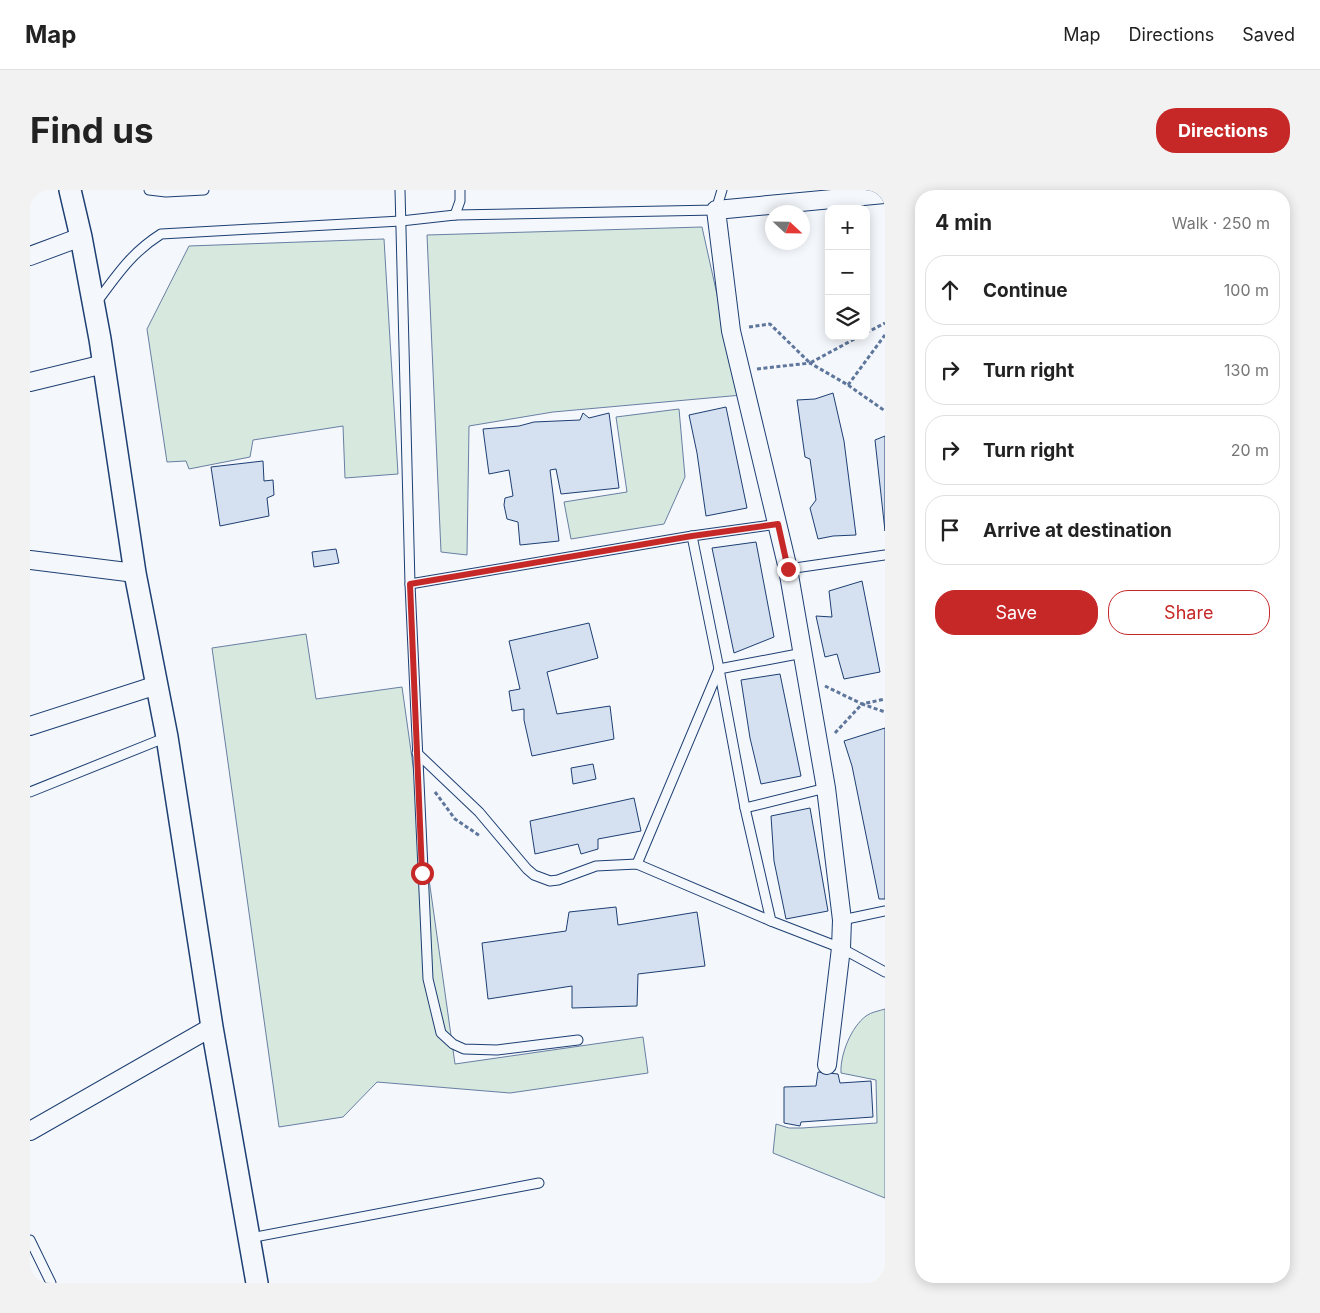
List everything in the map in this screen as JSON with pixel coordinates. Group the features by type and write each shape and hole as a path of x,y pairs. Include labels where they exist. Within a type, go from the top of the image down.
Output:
{"street":[{"path":"70,190 81,237 104,364 134,573 167,737 212,1026 257,1283"},
{"path":"827,1065 842,920 826,788 788,569 731,330 716,210 885,194"},
{"path":"30,256 81,237"},
{"path":"30,382 104,364"},
{"path":"30,560 134,573"},
{"path":"30,726 157,685"},
{"path":"30,1131 212,1026"}],"lane":[{"path":"149,190 166,192 204,190"},
{"path":"400,190 410,584 428,979 440,1033 453,1044 464,1049 496,1050 578,1040"},
{"path":"455,215 460,201 460,190"},
{"path":"93,307 131,257 161,234 401,221 455,215 716,210 722,190"},
{"path":"410,584 692,536 778,524"},
{"path":"692,536 745,808 772,921"},
{"path":"788,569 885,555"},
{"path":"719,669 803,653"},
{"path":"637,864 719,669"},
{"path":"30,792 167,737"},
{"path":"417,753 479,812 534,875 550,880 558,880 596,866 637,864 840,948 885,972"},
{"path":"745,808 826,788"},
{"path":"842,920 885,911"},
{"path":"250,1238 539,1183"},
{"path":"30,1240 52,1283"}],"path":[{"path":"870,331 885,323"},
{"path":"731,330 770,324 810,363 848,385 885,411"},
{"path":"848,385 885,335"},
{"path":"740,370 810,363 853,340"},
{"path":"807,677 862,704 885,712"},
{"path":"819,750 862,704 885,699"}],"shaded area":[{"path":"702,227 742,395 553,412 469,426 467,555 441,552 427,235"},
{"path":"384,239 398,474 345,478 343,426 253,440 250,457 189,469 186,461 167,462 147,329 189,246"},
{"path":"679,409 685,477 664,524 571,539 564,502 627,492 616,417"},
{"path":"306,634 316,699 402,687 455,1064 643,1037 648,1073 510,1093 377,1082 343,1117 279,1127 212,648"},
{"path":"885,1009 885,1198 773,1153 776,1124 789,1128 802,1128 877,1123 876,1080 841,1073 841,1066 851,1034 856,1027 868,1015"}],"building":[{"path":"833,393 844,441 856,535 818,539 810,508 816,500 810,459 805,457 797,400 815,399"},
{"path":"726,407 747,508 706,516 697,453 689,415"},
{"path":"583,413 589,418 609,413 619,488 561,494 556,469 550,470 559,541 520,545 518,522 507,519 504,505 505,498 513,496 509,470 489,474 483,429 519,426 534,422 580,420"},
{"path":"885,436 885,531 875,440"},
{"path":"263,461 264,481 273,480 274,495 267,498 269,516 220,526 211,467"},
{"path":"756,542 774,637 734,653 712,548"},
{"path":"336,549 339,563 314,567 312,552"},
{"path":"862,581 880,672 844,679 837,654 825,657 816,616 832,617 829,591"},
{"path":"589,623 598,658 547,672 557,714 610,706 614,739 532,756 524,720 524,709 512,711 509,691 520,689 509,641"},
{"path":"780,674 801,776 761,784 750,738 741,680"},
{"path":"885,728 885,899 879,899 852,766 844,741"},
{"path":"593,764 596,779 573,784 571,768"},
{"path":"634,798 641,831 598,839 598,849 581,854 578,844 535,854 530,821"},
{"path":"810,808 828,911 786,919 774,861 771,816"},
{"path":"616,907 618,925 697,912 705,966 638,974 637,1006 572,1008 572,986 488,999 482,943 566,931 569,912"},
{"path":"818,1072 838,1074 840,1083 871,1081 873,1117 801,1122 800,1126 784,1123 784,1087 816,1086"}],"route":[{"path":"422,873 410,584 692,536 778,524 788,569"}]}
